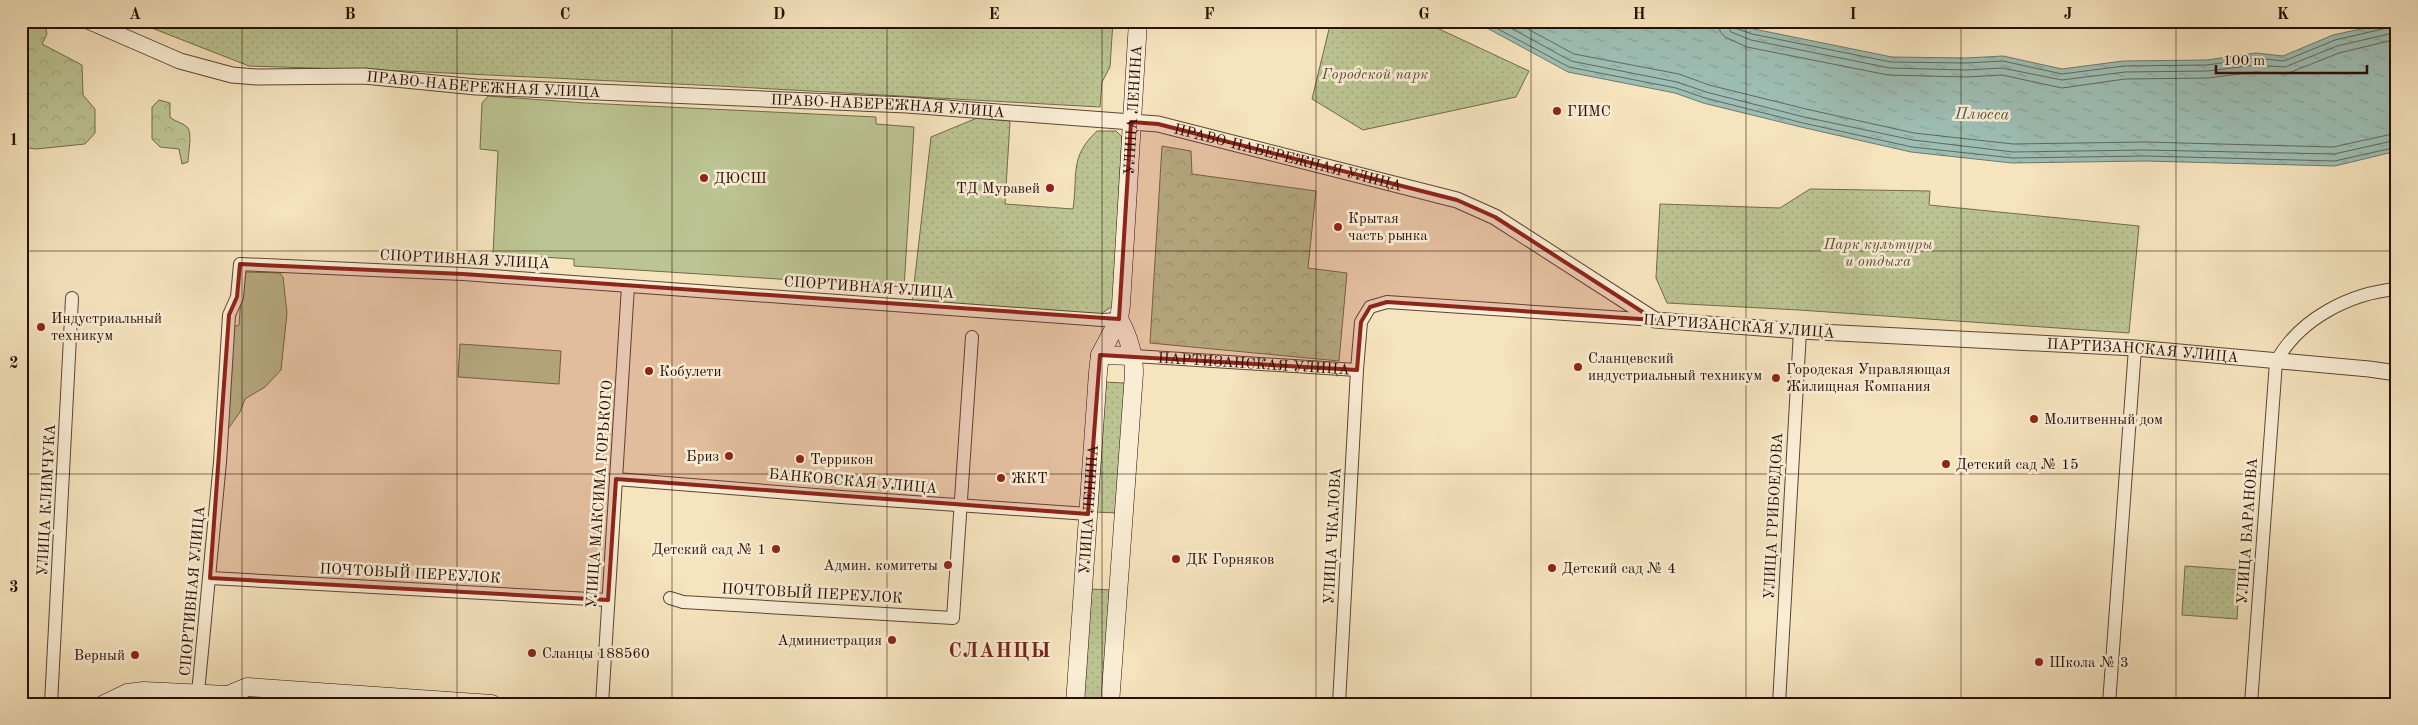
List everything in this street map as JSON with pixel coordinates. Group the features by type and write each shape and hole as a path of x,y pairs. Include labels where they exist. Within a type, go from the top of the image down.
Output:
{"main road":[{"name":"УЛИЦА ЛЕНИНА","path":"1075,704 1100,354 1119,319 1138,21"},
{"name":"УЛИЦА ЛЕНИНА","path":"1110,704 1134,356 1126,332 1119,319"},
{"path":"1100,354 1134,356"},
{"path":"104,704 127,693 144,690 198,693 236,699 248,687 492,704"}],"street":[{"name":"ПРАВО-НАБЕРЕЖНАЯ УЛИЦА","path":"88,21 180,61 232,75 257,77 364,76 476,87 907,105 1158,124 1457,200 1495,217 1655,320"},
{"name":"СПОРТИВНАЯ УЛИЦА","path":"198,693 220,462 229,315 237,297 240,264 463,274 1102,320 1119,319"},
{"name":"УЛИЦА МАКСИМА ГОРЬКОГО","path":"602,704 628,286"},
{"path":"2276,362 2284,347 2320,315 2374,290 2397,288"},
{"name":"УЛИЦА КЛИМЧУКА","path":"51,704 72,298"},
{"name":"ПАРТИЗАНСКАЯ УЛИЦА","path":"1134,356 1357,370 1361,322 1370,307 1387,302 1800,330 2135,348 2218,354 2276,362 2369,369 2397,374"},
{"name":"УЛИЦА ГРИБОЕДОВА","path":"1779,704 1800,330"},
{"path":"961,506 972,337"},
{"path":"2108,704 2135,348"},
{"name":"УЛИЦА БАРАНОВА","path":"2252,704 2276,362"},
{"name":"УЛИЦА ЧКАЛОВА","path":"1339,704 1357,370"},
{"name":"БАНКОВСКАЯ УЛИЦА","path":"616,479 1088,514"},
{"name":"ПОЧТОВЫЙ ПЕРЕУЛОК","path":"670,598 683,602 954,618 961,506"},
{"name":"ПОЧТОВЫЙ ПЕРЕУЛОК","path":"210,578 608,600"}],"highlighted area":[{"path":"1131,122 1158,124 1457,200 1495,217 1655,320 1387,302 1370,307 1361,322 1357,370 1100,355 1088,514 616,479 608,600 210,578 229,315 237,297 240,264 463,274 1119,319"}],"green space":[{"path":"21,21 45,25 47,34 42,44 82,65 83,95 95,109 95,133 85,144 36,149 21,147"},
{"path":"134,21 1113,21 1110,67 1102,82 1100,107 719,86 405,71 249,66"},
{"name":"Городской парк","path":"1331,21 1422,21 1529,71 1516,97 1363,130 1312,99"},
{"name":"ДЮСШ","path":"488,96 585,103 876,117 876,124 914,127 904,287 574,266 574,259 493,254 498,151 480,149 482,103"},
{"path":"159,100 170,103 170,117 185,125 189,130 188,162 182,164 179,149 160,147 152,139 152,107"},
{"path":"977,118 1010,121 1005,204 1073,209 1076,167 1082,149 1088,140 1097,131 1116,131 1122,137 1113,306 1099,315 912,302 931,137"},
{"path":"1162,146 1191,151 1192,174 1316,191 1308,268 1347,273 1339,361 1150,343"},
{"name":"Парк культуры и отдыха","path":"1810,189 1930,191 1929,205 2139,226 2129,333 1799,310 1667,303 1656,278 1660,204 1780,208"},
{"path":"246,272 280,273 283,277 287,313 281,370 265,387 245,399 240,412 226,432 233,327 239,325 242,283"},
{"path":"460,344 561,351 559,384 458,377"},
{"path":"1103,382 1126,383 1118,513 1094,512"},
{"path":"2185,566 2240,570 2237,619 2182,615"},
{"path":"1089,589 1113,590 1104,704 1081,704"},
{"path":"242,692 423,704 303,704 244,700"}],"water":[{"name":"Плюсса","path":"1468,21 1731,21 1754,29 1892,57 1966,58 2003,56 2062,69 2123,61 2207,60 2256,53 2283,56 2333,35 2397,21 2397,151 2335,166 2145,161 2012,163 1911,152 1703,103 1675,93 1568,72 1487,28"}],"place":[{"name":"ГИМС","path":"1557,111"},
{"name":"ДЮСШ","path":"704,178"},
{"name":"ТД Муравей","path":"1050,188"},
{"name":"Крытая часть рынка","path":"1338,227"},
{"name":"Индустриальный техникум","path":"41,327"},
{"name":"Сланцевский индустриальный техникум","path":"1578,367"},
{"name":"Кобулети","path":"649,371"},
{"name":"Городская Управляющая Жилищная Компания","path":"1776,378"},
{"name":"Молитвенный дом","path":"2034,419"},
{"name":"Бриз","path":"729,456"},
{"name":"Террикон","path":"800,459"},
{"name":"Детский сад № 15","path":"1946,464"},
{"name":"ЖКТ","path":"1001,478"},
{"name":"Детский сад № 1","path":"776,549"},
{"name":"ДК Горняков","path":"1176,559"},
{"name":"Админ. комитеты","path":"948,565"},
{"name":"Детский сад № 4","path":"1552,568"},
{"name":"Администрация","path":"892,640"},
{"name":"Сланцы 188560","path":"532,653"},
{"name":"Верный","path":"135,655"},
{"name":"Школа № 3","path":"2039,662"}],"district":[{"name":"СЛАНЦЫ","path":"1000,650"}]}
